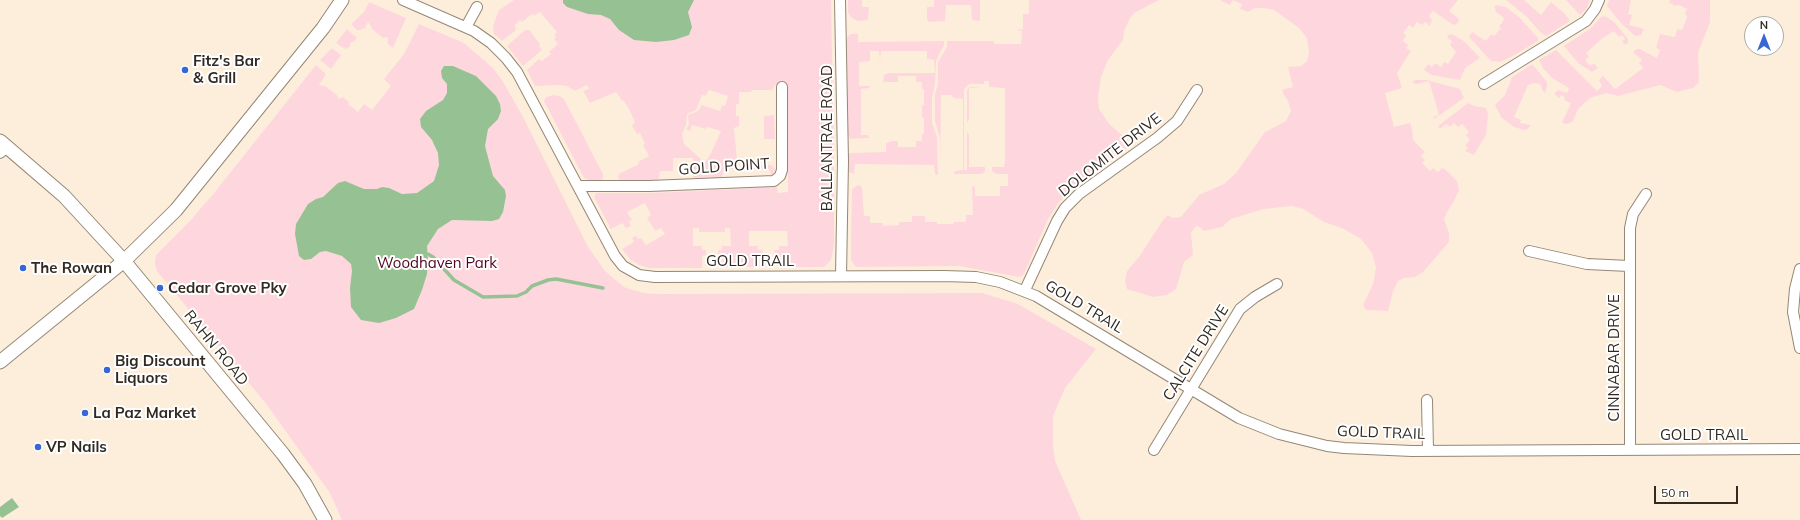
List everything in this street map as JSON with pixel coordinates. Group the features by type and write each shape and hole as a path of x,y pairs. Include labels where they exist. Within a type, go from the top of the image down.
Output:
{"street":[{"path":"0,362 124,261 176,210 323,28 342,0"},
{"name":"GOLD TRAIL","path":"403,0 466,27 491,42 512,64 618,261 628,270 639,275 655,277 944,276 976,277 1000,282 1025,290 1052,305 1239,418 1266,430 1296,439 1344,448 1428,450 1800,449"},
{"name":"BALLANTRAE ROAD","path":"840,0 844,161 841,276"},
{"path":"1484,84 1586,21 1595,9 1599,0"},
{"path":"466,27 477,7"},
{"name":"GOLD POINT","path":"579,186 649,186 774,181 780,176 782,170 782,87"},
{"name":"DOLOMITE DRIVE","path":"1025,290 1057,221 1065,208 1079,194 1157,138 1177,121 1197,90"},
{"name":"RAHN ROAD","path":"2,147 64,196 124,261 283,454 304,484 325,520"},
{"name":"CINNABAR DRIVE","path":"1630,450 1629,266 1631,221 1633,214 1646,194"},
{"path":"1529,251 1587,264 1629,266"},
{"path":"1800,269 1795,288 1793,306 1800,348"},
{"name":"CALCITE DRIVE","path":"1154,450 1240,309 1255,297 1277,284"},
{"path":"1427,400 1428,450"}],"green space":[{"path":"514,0 831,0 834,245 831,260 824,267 779,267 778,254 775,253 774,250 779,250 779,246 788,246 787,231 749,231 749,246 758,246 758,250 763,250 762,253 758,255 758,267 724,267 722,255 718,255 718,250 722,250 722,246 731,246 730,228 725,228 725,232 699,232 699,228 693,228 693,246 702,246 702,250 706,250 706,255 702,256 702,268 649,268 639,265 630,259 622,249 634,242 632,238 636,236 638,239 641,238 646,245 665,234 661,228 655,231 647,218 651,215 645,203 627,212 632,220 629,222 631,226 626,228 622,223 611,229 594,197 596,193 651,193 777,187 778,193 788,192 787,85 775,85 772,90 752,90 751,92 739,92 739,104 736,104 736,116 739,116 739,126 734,128 737,160 734,160 734,163 738,167 772,165 775,169 774,175 771,175 769,169 724,169 722,177 693,178 693,175 697,174 710,155 721,131 692,125 690,131 686,129 689,125 688,115 698,111 702,105 720,111 722,105 725,106 728,96 709,90 706,95 707,96 702,95 696,110 687,114 686,125 682,134 684,144 701,159 696,172 693,173 693,158 673,158 673,171 660,171 659,178 654,182 621,181 618,178 619,174 639,164 638,162 649,156 643,145 645,144 640,133 637,134 632,126 635,122 628,107 616,92 590,103 583,91 589,89 587,85 575,91 567,86 559,85 535,86 527,70 539,59 542,61 551,54 549,52 558,44 554,39 556,37 554,35 557,32 540,12 534,16 532,14 522,22 520,20 515,25 516,30 502,41 494,34 493,26 499,10"},
{"path":"848,0 862,0 862,7 869,7 868,20 858,21 852,18 848,13"},
{"path":"934,0 980,0 980,20 972,20 971,5 946,5 945,21 929,22 927,19 927,7 934,7"},
{"path":"1029,0 1159,0 1134,13 1124,31 1123,40 1108,60 1101,77 1098,97 1099,109 1109,124 1128,140 1129,147 1078,182 1059,202 1048,219 1024,274 1020,277 959,266 856,267 851,260 851,235 852,189 856,186 860,185 862,187 864,216 870,216 870,223 883,223 883,226 899,225 899,222 912,222 912,216 925,216 925,222 937,222 937,224 966,222 966,215 973,215 972,186 975,187 975,196 1000,196 1000,186 1008,186 1008,174 996,174 992,171 992,167 1004,167 1005,88 989,87 989,81 984,81 984,84 969,84 964,89 964,170 967,170 967,132 969,135 969,167 985,167 985,171 982,174 954,174 955,171 963,170 963,99 954,98 951,95 941,95 940,175 940,138 935,121 935,95 938,83 938,62 947,47 947,41 994,41 994,44 1021,44 1022,31 1016,30 1023,29 1023,14 1029,14"},
{"path":"1220,0 1233,0 1230,5"},
{"path":"1233,0 1458,0 1449,11 1458,18 1459,21 1456,25 1452,24 1433,11 1429,16 1432,20 1430,26 1425,22 1422,25 1417,22 1413,28 1409,25 1403,33 1406,35 1403,41 1408,45 1406,48 1411,51 1397,73 1402,88 1385,93 1394,127 1410,123 1413,140 1425,152 1421,156 1425,160 1422,163 1430,171 1433,168 1438,172 1442,168 1446,170 1457,181 1459,190 1444,219 1449,233 1449,242 1423,272 1415,277 1404,278 1398,281 1393,291 1388,311 1366,310 1363,305 1373,284 1376,268 1372,253 1360,238 1342,228 1324,222 1303,209 1292,206 1264,209 1231,219 1222,227 1204,231 1200,227 1196,226 1191,233 1193,255 1184,262 1176,289 1167,295 1153,297 1127,289 1125,281 1127,271 1139,257 1163,220 1168,215 1173,218 1181,217 1199,195 1224,184 1236,173 1265,132 1286,121 1291,111 1282,90 1293,87 1288,67 1301,66 1307,61 1309,52 1307,38 1299,28 1274,10 1255,8 1248,12 1240,9 1242,4"},
{"path":"1506,0 1524,0 1541,15 1551,2 1565,14 1570,21 1546,36 1540,32 1527,17"},
{"path":"1566,0 1590,0 1587,8 1580,15"},
{"path":"1609,0 1631,0 1628,14 1632,15 1629,25 1644,29 1641,35 1635,36 1621,23 1607,6"},
{"path":"1670,0 1710,0 1710,22 1698,53 1699,82 1693,88 1677,92 1660,85 1618,96 1606,93 1590,98 1578,109 1573,121 1568,124 1562,123 1571,103 1564,100 1565,97 1561,95 1559,98 1554,94 1558,90 1567,93 1569,88 1552,78 1543,68 1539,60 1556,50 1597,91 1602,86 1599,80 1603,76 1615,89 1643,68 1639,63 1642,60 1633,52 1640,49 1657,58 1660,50 1656,48 1660,34 1675,37 1677,29 1682,30 1687,17 1685,13 1687,9 1679,5 1673,6 1673,4 1669,3"},
{"path":"369,2 406,18 393,48 388,44 388,38 383,38 372,29 369,23 367,23 365,28 360,30 357,30 351,24 364,12"},
{"path":"1497,5 1506,7 1520,18 1538,38 1538,41 1500,62 1491,61 1469,37 1472,32 1486,41 1491,34 1494,36 1501,28 1499,26 1504,18 1495,11 1496,10 1494,7"},
{"path":"1602,16 1607,17 1615,23 1628,39 1628,42 1627,44 1624,44 1622,41 1625,39 1622,35 1619,37 1614,31 1604,37 1586,53 1589,57 1585,60 1590,66 1594,63 1598,68 1592,72 1578,63 1564,46 1591,28"},
{"name":"Woodhaven Park","path":"419,24 464,43 493,68 502,80 522,115 588,247 605,271 624,287 643,293 658,294 982,293 1018,304 1096,349 1065,388 1053,416 1053,445 1055,461 1081,520 342,520 330,493 267,405 157,271 155,263 156,255 189,222 214,193 316,65 326,74 319,85 325,86 337,95 339,99 343,97 349,102 348,104 358,112 364,104 372,110 391,86 384,79 404,54"},
{"path":"347,29 357,38 350,43 350,47 345,49 336,43"},
{"path":"525,30 529,30 540,44 539,46 542,50 523,66 507,46"},
{"path":"851,34 858,34 858,42 944,41 944,45 936,61 935,84 932,98 932,123 937,137 938,175 935,174 934,165 855,164 854,174 849,172 848,155 850,153 886,152 886,143 892,141 898,141 898,147 916,147 916,141 922,141 922,134 924,134 922,105 924,105 924,89 922,89 922,82 916,82 916,76 898,76 898,82 884,82 884,75 889,73 935,73 934,60 927,59 927,51 881,51 880,60 879,51 870,51 870,61 859,62 859,86 870,86 869,88 861,89 861,135 868,135 869,138 850,139 848,134 846,41 848,36"},
{"path":"1449,34 1454,35 1465,42 1480,58 1465,68 1460,80 1432,75 1424,70 1428,64 1432,67 1435,63 1441,67 1444,62 1448,64 1456,52 1450,45 1452,41 1447,38"},
{"path":"332,48 341,55 331,69 320,60"},
{"path":"1533,65 1547,82 1547,87 1545,93 1539,84 1534,83 1528,85 1514,117 1521,120 1520,123 1531,125 1528,129 1524,130 1514,127 1501,117 1495,105 1505,95 1512,77"},
{"path":"1415,80 1427,80 1460,89 1464,98 1434,119 1433,117 1439,115 1429,81 1417,84 1412,83"},
{"path":"969,88 969,120 967,123 967,90"},
{"path":"554,95 562,97 565,101 603,174 601,181 591,181 584,178 544,101 546,97"},
{"path":"1468,103 1474,106 1486,108 1488,114 1486,135 1474,155 1465,151 1468,148 1465,145 1470,140 1466,135 1469,132 1462,124 1458,127 1454,123 1450,127 1446,124 1440,129 1438,126"},
{"path":"774,115 775,139 764,139 764,116"}],"shaded area":[{"path":"563,0 694,0 688,12 692,27 689,35 674,40 656,42 634,40 619,30 610,19 601,15 588,14 567,7 563,3"},
{"path":"444,66 453,66 476,76 496,96 500,104 501,111 498,119 488,129 485,146 493,176 505,190 506,196 503,212 499,219 492,221 452,220 438,229 427,246 427,274 414,309 396,318 379,323 361,320 351,307 351,264 342,256 326,251 320,252 311,259 304,260 299,256 295,234 296,224 308,204 323,197 338,183 345,181 364,189 377,189 382,187 389,188 402,194 417,193 434,181 439,165 438,153 432,140 421,127 420,119 426,111 443,100 447,93 447,84 442,78 441,71"},
{"path":"12,498 19,507 2,518 0,516 0,507"}],"waterway":[{"path":"428,254 433,257 454,280 483,297 517,296 526,292 532,286 548,280 556,279 603,288"}],"place":[{"name":"Fitz's Bar & Grill","path":"185,70"},
{"name":"The Rowan","path":"23,268"},
{"name":"Cedar Grove Pky","path":"160,288"},
{"name":"Big Discount Liquors","path":"107,370"},
{"name":"La Paz Market","path":"85,413"},
{"name":"VP Nails","path":"38,447"}]}
